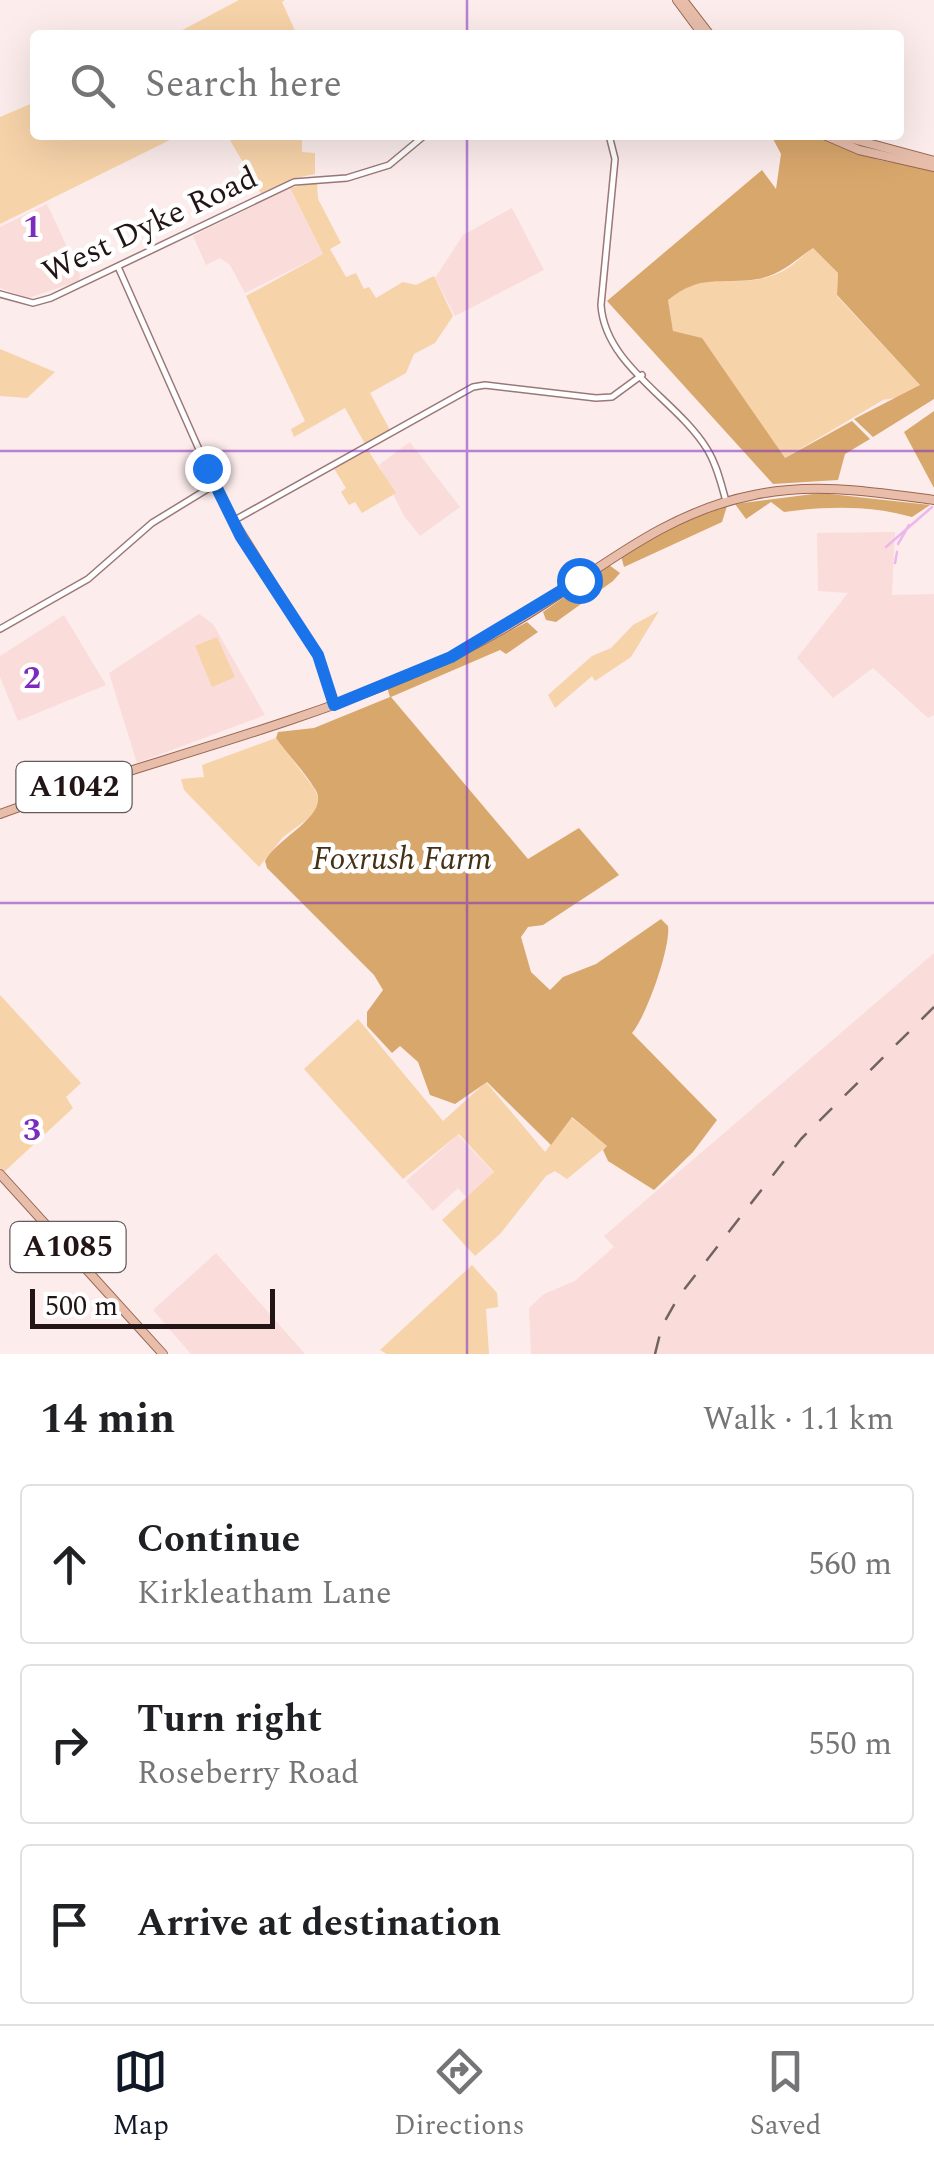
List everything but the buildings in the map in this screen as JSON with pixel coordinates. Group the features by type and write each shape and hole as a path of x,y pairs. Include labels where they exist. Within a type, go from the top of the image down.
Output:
{"main road":[{"path":"680,0 702,30"},
{"path":"836,140 860,150 934,164"},
{"path":"855,140 934,164"},
{"name":"A1042","path":"0,814 86,783 223,746 463,651 546,603 634,542 726,501 821,488 934,500"},
{"name":"A1085","path":"0,1174 165,1354"}],"street":[{"name":"West Dyke Road","path":"0,294 21,302 41,301 119,269 294,182 346,178 389,165 419,140"},
{"path":"610,140 615,159 601,313 618,350 710,452 726,501"},
{"path":"119,269 214,486 232,521 318,655 334,705"},
{"path":"232,521 472,388 485,385 609,397 642,375"},
{"path":"0,628 88,579 152,523 214,486"}],"shaded area":[{"path":"239,0 285,0 282,2 295,30 182,30"},
{"path":"30,104 30,140 170,140 0,224 0,117"},
{"path":"230,140 302,140 302,152 315,153 315,174 291,179 263,197"},
{"path":"317,182 318,199 341,243 330,249 346,277 356,273 364,289 369,287 376,298 403,282 416,285 434,276 453,316 435,343 414,354 406,373 370,393 390,430 365,444 345,408 294,437 291,429 305,421 246,296 323,254 290,188"},
{"path":"290,188 323,254 245,293 230,265 220,258 206,265 193,236"},
{"path":"47,204 80,275 79,281 28,298 0,288 0,227"},
{"path":"512,208 544,270 455,316 435,278 463,235"},
{"path":"813,248 838,273 837,296 920,385 901,397 883,400 785,458 673,331 668,300 698,283 766,278 785,270"},
{"path":"0,349 55,372 27,398 0,396"},
{"path":"410,442 460,507 420,536 404,516 379,465"},
{"path":"367,449 396,493 362,513 355,502 349,505 341,492 346,488 333,467"},
{"path":"895,532 892,595 934,594 934,715 928,718 873,668 833,698 797,658 848,593 818,591 817,533"},
{"path":"659,611 631,657 595,681 592,676 555,708 548,695 592,656 611,648 633,625"},
{"path":"199,614 213,624 265,715 137,763 109,673"},
{"path":"64,615 106,685 18,721 0,677 0,656"},
{"path":"217,637 235,677 212,687 195,646"},
{"path":"276,738 320,802 316,813 283,837 259,867 184,790 181,779 204,777 202,765"},
{"path":"934,953 934,1354 531,1354 529,1308 544,1294 575,1281 614,1247 604,1236"},
{"path":"0,995 81,1083 66,1097 73,1108 4,1172 0,1168"},
{"path":"358,1019 443,1121 486,1082 545,1152 571,1117 607,1146 567,1179 555,1171 546,1176 500,1234 475,1256 442,1220 494,1172 459,1134 403,1179 304,1069"},
{"path":"458,1135 494,1173 467,1198 458,1188 433,1211 406,1181"},
{"path":"216,1253 305,1354 191,1354 153,1310"},
{"path":"472,1265 497,1293 498,1307 486,1309 489,1354 387,1354 380,1350"}],"green space":[{"path":"774,140 829,140 879,160 934,170 934,399 873,437 854,419 920,385 837,295 838,273 813,248 766,277 701,283 668,300 673,331 702,338 785,458 852,421 870,439 845,454 838,480 773,484 607,301 762,170 776,189 781,154"},
{"path":"934,411 934,488 904,432"},
{"path":"821,493 930,505 912,517 848,508 784,512 771,502 746,519 735,504"},
{"path":"727,506 722,522 624,567 621,556 657,532"},
{"path":"609,565 620,573 613,581 556,622 546,620 543,612"},
{"name":"Foxrush Farm","path":"527,622 538,632 506,654 500,650 391,697 528,859 579,828 619,875 543,925 528,927 521,937 531,972 550,990 563,977 596,964 661,919 668,926 656,981 632,1033 717,1120 693,1152 654,1190 608,1161 603,1150 607,1146 572,1117 551,1145 487,1082 455,1104 430,1095 418,1062 400,1046 392,1053 367,1026 367,1012 383,990 374,975 267,868 265,861 310,817 318,799 311,782 276,738 278,732 314,728 390,697 387,687 458,658"}],"waterway":[{"path":"886,547 932,507"},
{"path":"898,544 909,525"},
{"path":"895,563 897,552"}],"railway":[{"path":"655,1354 662,1326 679,1296 801,1139 934,1007"}],"route":[{"path":"207,468 241,537 318,655 334,705 451,657 520,619 579,580"}]}
